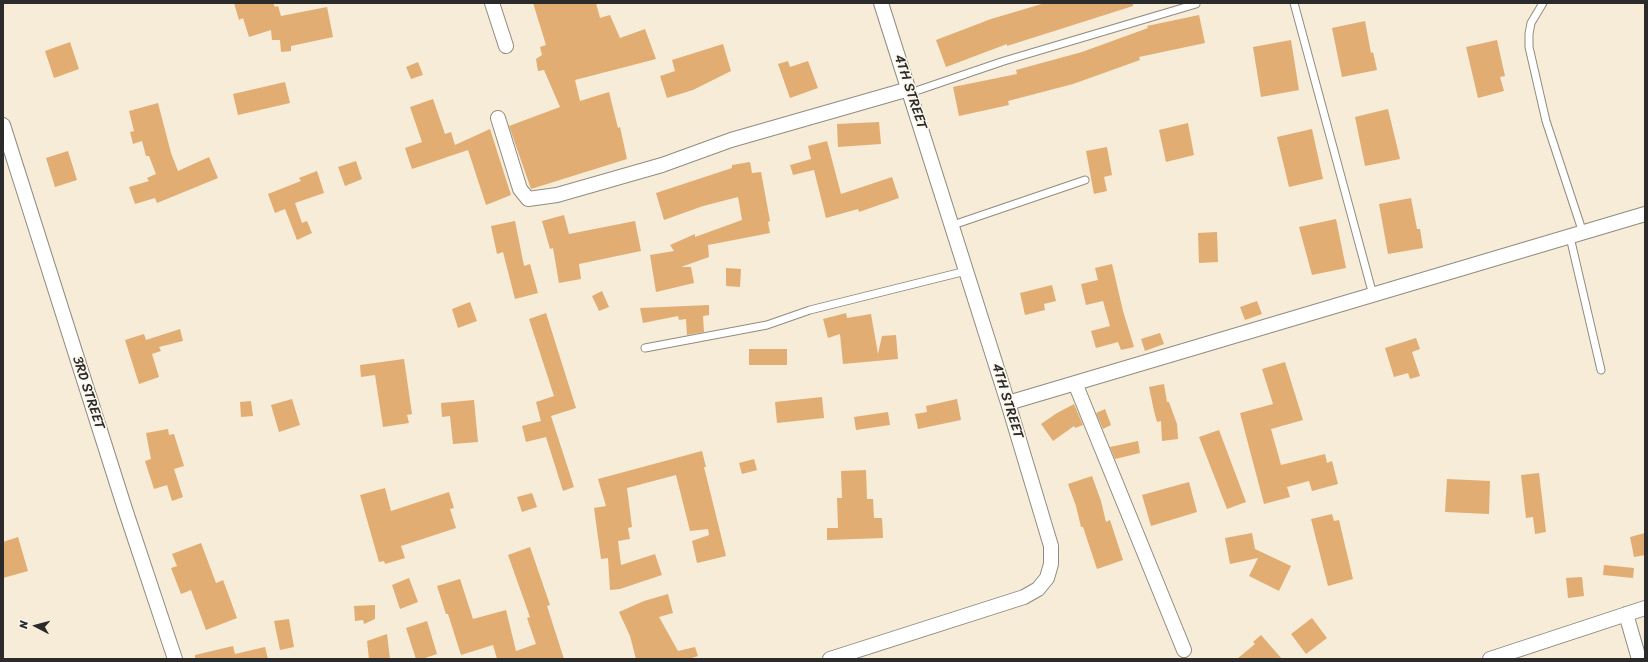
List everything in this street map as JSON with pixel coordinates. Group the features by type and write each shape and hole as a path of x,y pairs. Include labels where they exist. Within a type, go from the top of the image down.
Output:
{"street":[{"path":"492,3 506,46"},
{"name":"4TH STREET","path":"834,658 1024,597 1038,589 1047,578 1051,564 1051,546 1008,403 953,225 881,3"},
{"path":"498,118 520,189 528,199 557,195 662,165 731,140 909,91"},
{"name":"3RD STREET","path":"3,125 120,494 175,659"},
{"path":"1008,403 1645,214"},
{"path":"1075,383 1184,650"},
{"path":"1490,659 1645,608"},
{"path":"1626,614 1639,659"}],"lane":[{"path":"1294,3 1373,295"},
{"path":"1543,3 1531,23 1529,47 1546,121 1577,235 1601,370"},
{"path":"909,91 1196,4"},
{"path":"953,225 1085,180"},
{"path":"644,348 767,326 810,310 966,271"}],"building":[{"path":"234,3 273,3 275,7 278,6 281,16 327,7 333,37 291,46 291,51 281,52 280,40 272,40 271,30 249,37 243,18 239,20"},
{"path":"533,3 596,3 600,18 610,15 620,38 645,29 656,59 575,80 580,101 609,92 618,128 620,127 627,159 531,189 509,126 560,107 544,70 538,71 536,59 542,55 540,47 546,45"},
{"path":"1045,3 1133,3 1133,6 1007,46 1007,44 946,67 936,40 991,19"},
{"path":"1199,15 1205,43 1139,57 1140,60 1073,84 1008,101 1009,105 959,116 953,87 1017,74 1016,70 1082,52 1148,28 1147,26"},
{"path":"1365,21 1371,53 1373,52 1377,70 1342,77 1332,28"},
{"path":"1291,40 1299,90 1261,97 1253,47"},
{"path":"1497,40 1505,76 1500,77 1504,91 1478,98 1466,47"},
{"path":"70,42 79,69 54,78 45,51"},
{"path":"723,44 731,71 693,90 667,98 660,76 675,71 672,60"},
{"path":"788,61 790,67 808,61 818,88 790,98 778,64"},
{"path":"418,62 423,75 411,79 406,67"},
{"path":"285,82 290,103 238,115 233,94"},
{"path":"433,99 445,134 451,132 455,145 490,129 511,195 486,205 468,150 412,169 405,148 422,142 410,107"},
{"path":"158,103 171,153 178,171 209,157 218,178 157,203 155,198 135,204 129,187 149,181 147,178 156,174 149,156 146,156 142,141 133,144 130,132 134,131 129,111"},
{"path":"1388,109 1400,159 1365,166 1355,117"},
{"path":"879,122 881,144 838,147 837,124"},
{"path":"1188,123 1194,155 1166,162 1159,130"},
{"path":"1312,129 1323,179 1289,187 1277,137"},
{"path":"827,141 841,194 892,177 899,198 859,212 858,209 826,218 814,170 793,175 790,165 811,159 808,146"},
{"path":"1107,147 1112,175 1104,177 1107,191 1094,194 1086,151"},
{"path":"68,151 77,180 55,187 46,158"},
{"path":"356,161 362,179 345,186 338,167"},
{"path":"750,162 752,173 761,172 770,221 768,222 770,233 708,245 709,257 681,267 691,267 694,283 656,292 650,255 674,251 670,245 695,234 695,237 742,220 738,197 703,206 664,220 656,193 732,168 732,165"},
{"path":"317,171 324,193 295,203 302,223 307,221 312,233 297,240 285,209 275,213 268,194 301,181 299,178"},
{"path":"1411,198 1417,229 1420,229 1423,248 1388,254 1379,204"},
{"path":"564,215 569,234 635,221 641,251 579,264 581,279 559,283 553,248 550,249 542,221"},
{"path":"1336,219 1346,268 1312,275 1299,227"},
{"path":"515,221 524,266 530,264 538,293 515,299 503,252 497,254 491,226"},
{"path":"1217,232 1218,262 1199,263 1198,233"},
{"path":"1112,264 1123,311 1134,347 1121,350 1118,342 1096,348 1091,331 1110,326 1103,301 1086,305 1081,284 1098,280 1095,268"},
{"path":"726,268 741,269 740,287 726,286"},
{"path":"1052,285 1056,301 1044,304 1045,310 1025,315 1020,293"},
{"path":"602,291 609,307 599,311 592,296"},
{"path":"1257,301 1262,314 1245,320 1240,307"},
{"path":"470,302 477,321 458,328 452,309"},
{"path":"709,305 709,315 703,316 704,332 687,335 686,319 679,320 678,316 643,323 640,308"},
{"path":"546,313 576,408 551,416 574,487 563,491 546,437 526,442 522,426 541,421 536,402 554,396 529,319"},
{"path":"846,313 847,318 871,314 878,354 882,336 896,335 898,359 843,364 840,334 828,338 823,319"},
{"path":"180,329 183,341 159,347 161,351 152,354 159,377 139,384 125,340 144,334 146,340"},
{"path":"1160,333 1164,344 1145,351 1141,339"},
{"path":"1416,338 1420,349 1412,352 1420,376 1410,379 1408,373 1394,377 1385,348"},
{"path":"749,349 787,349 787,365 749,365"},
{"path":"404,359 412,414 407,415 409,423 383,427 375,375 361,377 360,365"},
{"path":"1285,362 1303,420 1271,429 1281,465 1325,454 1327,463 1332,461 1338,484 1312,491 1309,481 1287,487 1290,497 1264,504 1240,413 1273,404 1262,369"},
{"path":"1164,384 1167,402 1169,402 1177,424 1178,439 1162,441 1161,421 1157,422 1149,387"},
{"path":"822,397 824,418 777,423 775,402"},
{"path":"292,399 300,425 279,432 271,405"},
{"path":"957,399 961,420 918,429 915,414 927,412 926,406"},
{"path":"474,400 478,442 453,444 450,416 442,417 441,403"},
{"path":"251,401 253,416 241,417 240,402"},
{"path":"1074,404 1083,425 1075,428 1074,426 1053,441 1041,424"},
{"path":"1105,409 1111,425 1103,429 1096,413"},
{"path":"888,412 890,425 856,430 854,417"},
{"path":"168,429 169,435 174,434 184,466 174,469 183,497 172,501 167,485 154,489 145,461 151,459 146,433"},
{"path":"1219,430 1246,502 1227,509 1199,437"},
{"path":"1138,441 1140,453 1115,459 1110,447"},
{"path":"702,451 706,467 704,467 726,556 697,563 692,541 709,535 708,529 690,531 676,475 627,488 632,527 628,528 630,539 618,541 621,565 655,554 662,575 620,589 610,590 608,558 601,559 594,508 606,506 598,479"},
{"path":"754,459 757,470 742,474 739,463"},
{"path":"866,470 867,499 873,499 874,518 882,518 883,538 827,540 827,528 838,528 837,498 842,498 841,471"},
{"path":"1539,473 1546,532 1535,534 1533,517 1526,518 1521,475"},
{"path":"1092,476 1101,501 1106,522 1110,520 1123,560 1097,569 1083,527 1081,527 1076,506 1068,484"},
{"path":"1447,479 1490,481 1489,514 1445,512"},
{"path":"1189,482 1197,512 1151,526 1142,495"},
{"path":"385,488 391,511 449,492 454,508 450,509 456,528 401,546 405,558 385,564 384,561 379,562 360,495"},
{"path":"532,493 537,507 522,512 517,497"},
{"path":"1332,514 1334,521 1339,520 1353,579 1328,586 1311,519"},
{"path":"1252,533 1255,549 1291,566 1279,591 1249,576 1258,558 1230,564 1225,538"},
{"path":"1645,533 1645,555 1634,557 1630,537"},
{"path":"18,537 28,571 3,578 3,542"},
{"path":"201,543 216,583 223,580 237,618 206,630 191,590 181,594 171,568 177,566 172,554"},
{"path":"530,547 550,605 547,606 564,659 497,659 493,645 461,655 437,586 460,579 473,619 506,610 516,651 536,644 527,618 530,617 508,555"},
{"path":"1604,565 1634,568 1633,578 1603,575"},
{"path":"1582,577 1584,596 1568,598 1566,578"},
{"path":"409,578 418,602 400,609 392,585"},
{"path":"668,594 673,613 659,617 678,651 695,647 698,656 689,659 636,659 630,636 619,612 644,601"},
{"path":"375,605 375,619 364,624 363,620 355,621 354,606"},
{"path":"1312,618 1327,638 1306,654 1291,634"},
{"path":"289,619 294,647 280,650 274,621"},
{"path":"427,621 437,654 422,659 416,659 406,628"},
{"path":"387,634 390,659 369,659 367,641"},
{"path":"1261,635 1282,659 1237,659 1255,644 1253,642"},
{"path":"233,646 235,654 265,647 268,659 195,659 195,655"}]}
